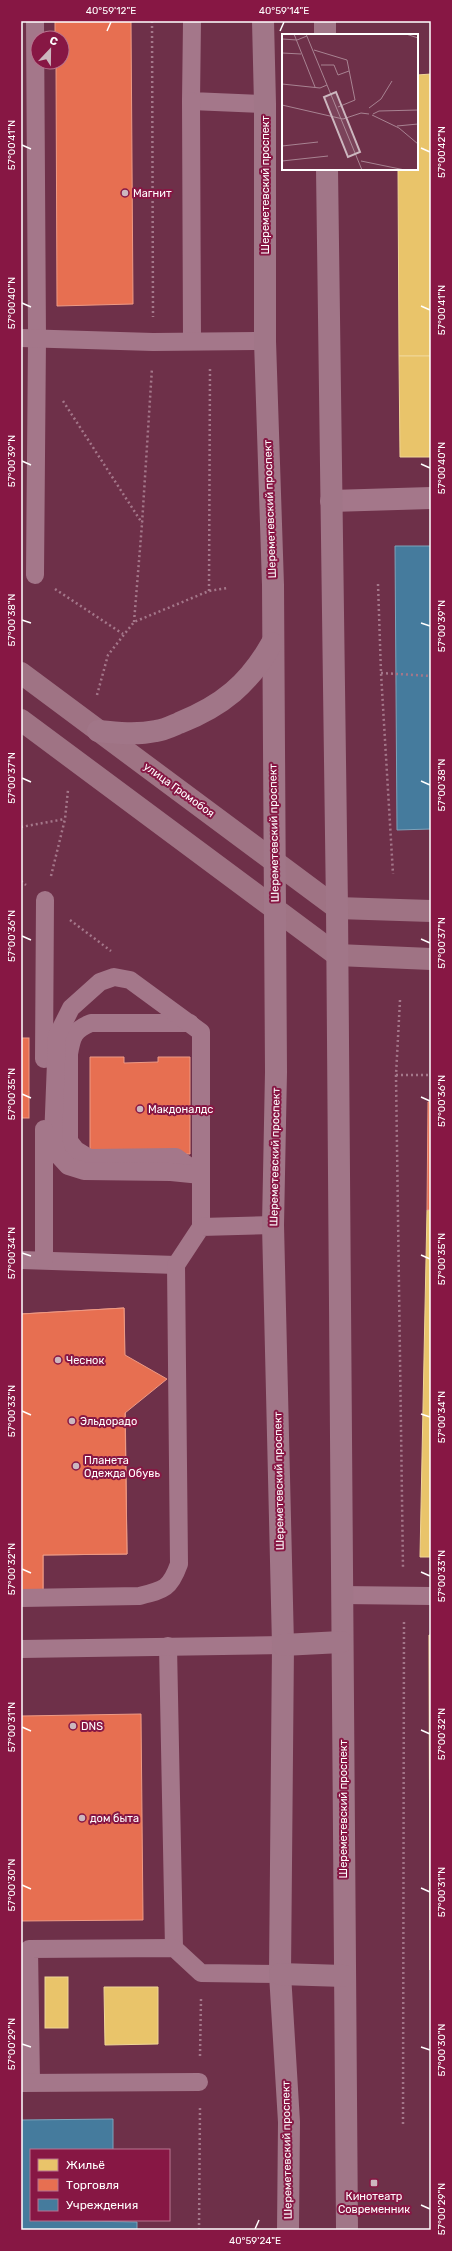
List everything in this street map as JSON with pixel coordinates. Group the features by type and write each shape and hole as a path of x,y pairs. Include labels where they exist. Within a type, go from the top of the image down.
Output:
{"main road":[{"name":"Шереметевский проспект","path":"263,21 265,104 265,341 273,584 272,643 276,1072 273,1225 283,1645 280,1974 289,2122 288,2230"},
{"path":"325,21 325,34"},
{"name":"Шереметевский проспект","path":"327,170 337,955 347,2230"},
{"path":"98,731 130,734 157,731 202,714 235,692 260,665 272,643"},
{"name":"улица Громобоя","path":"21,673 274,860 336,908"},
{"path":"21,720 337,955 431,959"},
{"path":"336,908 431,911"},
{"path":"283,1645 342,1642"},
{"path":"280,1974 344,1976"}],"street":[{"path":"331,500 431,498"}],"lane":[{"path":"28,570 29,338 35,21"},
{"path":"192,21 192,341"},
{"path":"191,101 265,104"},
{"path":"29,338 265,341"},
{"path":"44,1260 45,900"},
{"path":"21,1598 139,1596 157,1592 173,1581 179,1564 176,1265 201,1227 201,1173 201,1032 130,980 114,976 100,982 71,1008 57,1036 53,1140 58,1154 68,1166 84,1171 201,1173"},
{"path":"190,1023 91,1023 79,1028 72,1040 69,1054 69,1141 76,1150 89,1158 176,1157 201,1173"},
{"path":"201,1227 273,1225"},
{"path":"21,1260 176,1265"},
{"path":"341,1595 431,1596"},
{"path":"21,1649 283,1645"},
{"path":"168,1646 174,1948"},
{"path":"200,2082 26,2082 28,1949 174,1948 201,1973 280,1974"}],"path":[{"path":"209,591 210,341"},
{"path":"62,400 142,524"},
{"path":"28,570 122,634"},
{"path":"378,584 381,673 393,874"},
{"path":"95,702 108,655 122,634 134,622 209,591 227,588"},
{"path":"381,673 431,676"},
{"path":"45,900 65,819 68,785"},
{"path":"21,827 65,819"},
{"path":"400,1000 396,1075 431,1075"}],"building: Жильё":[{"path":"431,74 431,356 399,356 398,170 418,170 418,75"},
{"path":"399,356 431,356 431,457 400,457"},
{"path":"427,1210 431,1210 431,1557 420,1557"},
{"path":"429,1635 431,1635 430,1970"},
{"path":"45,1977 68,1977 68,2028 45,2028"},
{"path":"104,1987 158,1987 158,2044 105,2045"}],"building: Торговля":[{"path":"55,21 131,21 133,304 57,306 56,70 70,70 70,30 55,30"},
{"path":"21,1038 29,1038 29,1118 21,1118"},
{"name":"Макдоналдс","path":"90,1057 124,1057 124,1063 158,1062 158,1057 190,1057 190,1154 90,1154"},
{"path":"428,1102 431,1102 431,1210 427,1210"},
{"path":"124,1308 127,1554 43,1555 43,1595 21,1595 21,1314"},
{"path":"124,1308 125,1355 167,1379 125,1413 127,1554 43,1555 43,1595 21,1595 21,1314"},
{"name":"дом быта","path":"141,1714 143,1920 21,1921 21,1716"}],"building: Учреждения":[{"path":"395,546 431,546 431,829 397,830"},
{"path":"113,2119 113,2149 30,2149 30,2221 137,2222 137,2230 21,2230 21,2120"}],"place":[{"name":"Магнит","path":"125,193"},
{"name":"Макдоналдс","path":"140,1109"},
{"name":"Чеснок","path":"58,1360"},
{"name":"Эльдорадо","path":"72,1421"},
{"name":"Планета Одежда Обувь","path":"76,1466"},
{"name":"DNS","path":"73,1726"},
{"name":"дом быта","path":"82,1818"},
{"name":"Кинотеатр Современник","path":"374,2183"}]}
